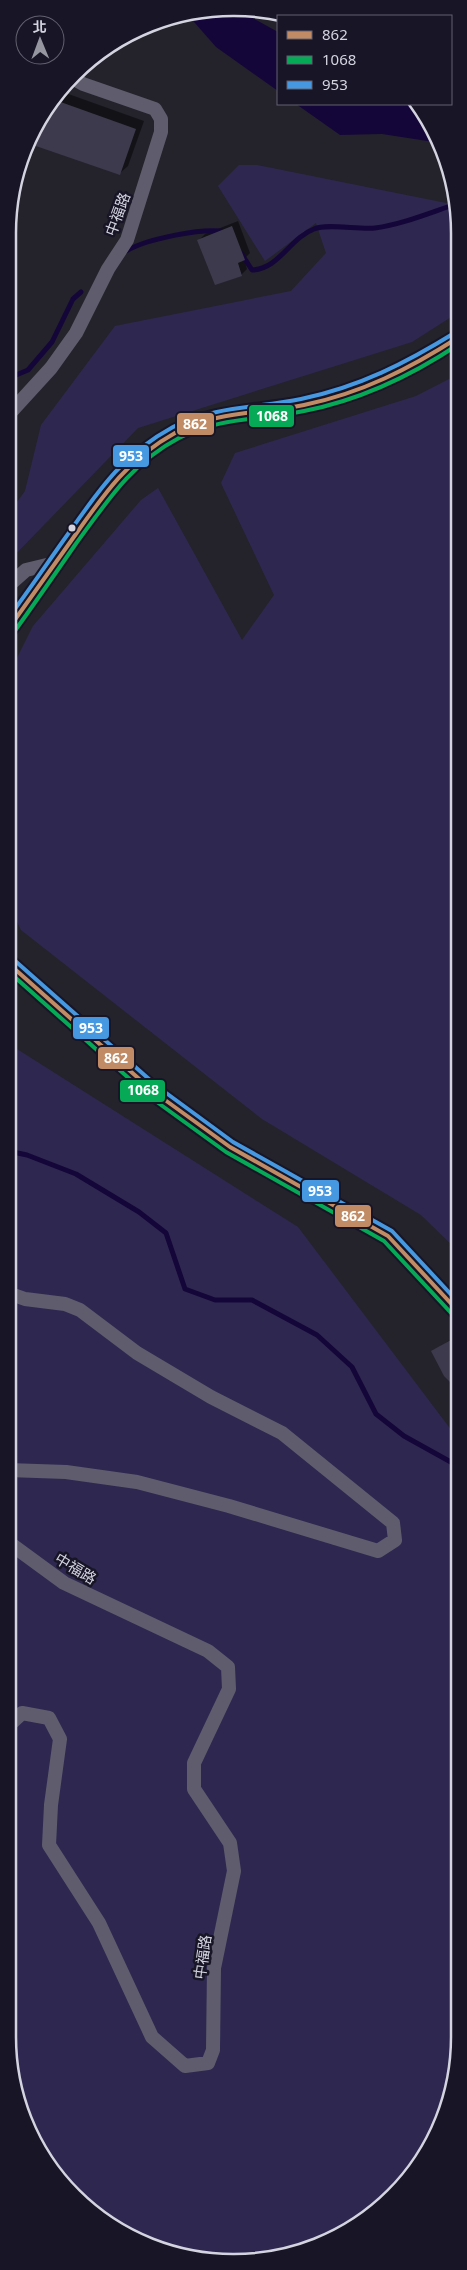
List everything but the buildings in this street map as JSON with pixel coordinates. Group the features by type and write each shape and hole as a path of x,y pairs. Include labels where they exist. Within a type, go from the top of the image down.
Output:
{"street":[{"name":"中福路","path":"16,406 51,368 76,333 108,269 127,240 161,132 161,119 155,109 78,82"},
{"path":"16,618 113,482 130,464 161,440 188,426 222,416 304,405 369,386 412,367 451,343"},
{"path":"16,579 26,570 55,562"},
{"path":"16,970 154,1092 230,1147 388,1236 451,1304"},
{"path":"16,1296 25,1299 65,1304 80,1310 137,1353 211,1397 282,1432 393,1522 395,1540 378,1552 229,1506 137,1482 66,1472 16,1470"},
{"name":"中福路","path":"16,1548 64,1583 208,1651 228,1667 229,1689 194,1763 194,1789 230,1844 234,1871 214,1968 213,2050 208,2062 185,2066 152,2037 99,1923 49,1845 51,1805 60,1739 49,1718 22,1712 16,1718"}],"shaded area":[{"path":"234,16 251,17 277,31 277,90 216,47 192,20"},
{"path":"297,105 409,105 430,141 382,134 340,135"},
{"path":"239,165 257,165 449,204 451,234 451,317 412,342 138,428 16,554 16,503 25,491 41,425 115,326 291,291 326,253 316,223 265,261 218,186"},
{"path":"451,378 451,1244 421,1215 262,1119 21,930 16,920 16,660 33,626 141,500 158,488 242,640 274,595 221,483 235,453 416,396"},
{"path":"16,1048 298,1227 451,1430 451,2036 449,2065 439,2106 422,2145 397,2180 366,2209 342,2225 317,2237 276,2250 234,2254 205,2252 191,2250 150,2237 125,2225 90,2200 61,2169 45,2145 33,2120 20,2079 16,2036"}],"waterway":[{"path":"241,253 252,270 261,268 277,259 306,233 320,227 375,228 396,224 449,206"},
{"path":"126,251 147,242 175,235 204,231 227,232"},
{"path":"16,375 28,370 52,342 73,299 81,292"},
{"path":"16,1153 27,1155 76,1174 139,1212 166,1233 185,1289 215,1300 252,1300 317,1335 352,1367 376,1414 404,1436 451,1462"}],"transit line":[{"name":"953","path":"16,607 79,518 113,474 155,438 173,427 204,415 236,408 301,399 343,388 382,373 451,335"},
{"name":"862","path":"16,618 93,509 116,481 142,455 175,433 190,426 222,417 304,405 346,394 403,369 451,342"},
{"name":"1068","path":"16,629 109,499 133,472 162,448 179,438 209,426 304,411 346,400 404,376 451,349"},
{"name":"953","path":"16,962 158,1087 233,1142 392,1231 451,1294"},
{"name":"862","path":"16,970 154,1092 230,1147 388,1236 451,1304"},
{"name":"1068","path":"16,978 150,1097 226,1152 384,1241 451,1313"}]}
